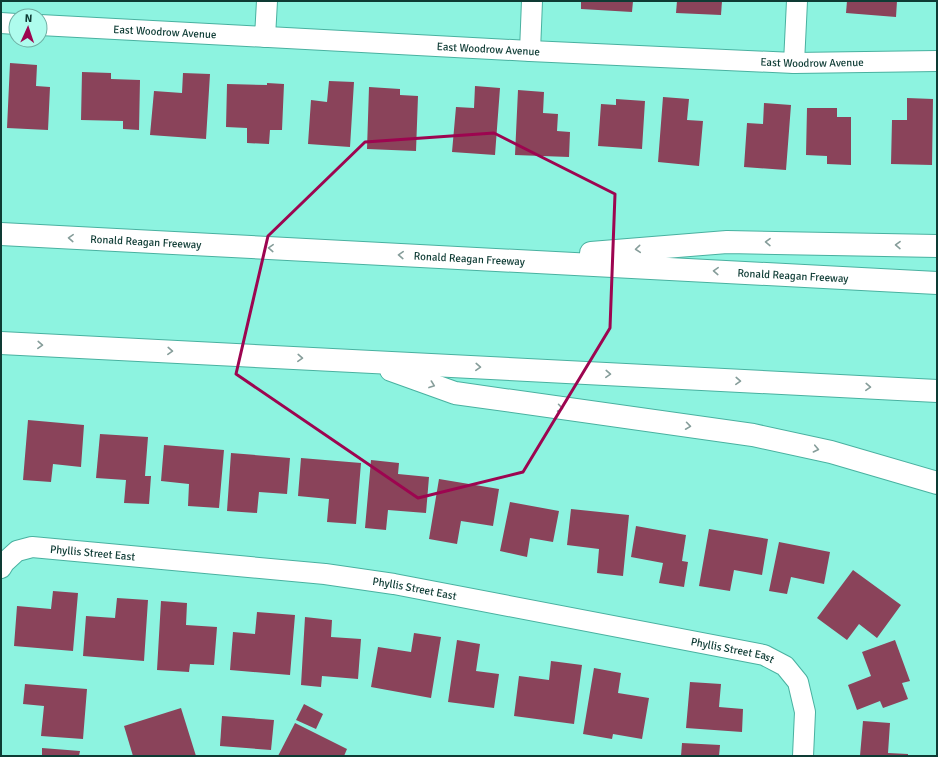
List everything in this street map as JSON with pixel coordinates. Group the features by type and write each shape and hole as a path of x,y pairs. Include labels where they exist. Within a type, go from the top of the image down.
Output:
{"highway":[{"name":"Ronald Reagan Freeway","path":"1,234 937,283"},
{"path":"510,260 727,242 937,246"},
{"path":"1,343 937,391"},
{"path":"369,362 455,393 753,436 831,452 937,483"}],"street":[{"path":"265,37 267,1"},
{"path":"530,51 532,1"},
{"path":"794,63 797,1"},
{"name":"East Woodrow Avenue","path":"48,25 530,51 794,63 937,61"},
{"name":"Phyllis Street East","path":"1,568 4,563 17,551 32,547 325,574 394,584 764,655 785,666 798,682 805,712 803,756"}],"highlighted area":[{"path":"494,133 615,194 610,328 523,472 418,498 236,374 268,236 365,142"}],"building":[{"path":"581,1 633,1 632,12 581,9"},
{"path":"677,1 722,1 721,15 676,13"},
{"path":"847,1 897,1 896,17 846,13"},
{"path":"10,63 37,65 36,86 50,87 48,130 7,128"},
{"path":"82,72 111,73 111,79 140,80 139,130 123,129 123,121 81,120"},
{"path":"183,73 210,74 206,139 150,135 154,91 182,93"},
{"path":"329,81 354,82 350,147 308,144 311,100 327,102"},
{"path":"267,83 284,84 282,130 270,130 269,144 247,143 247,128 226,127 227,84 267,85"},
{"path":"475,86 500,88 495,155 452,152 456,107 474,108"},
{"path":"369,87 400,89 400,95 418,96 416,151 367,149"},
{"path":"518,90 544,92 543,113 558,114 557,131 570,132 569,157 515,155"},
{"path":"663,97 689,99 687,120 703,121 699,166 658,162"},
{"path":"907,98 933,99 932,165 891,164 892,120 907,120"},
{"path":"616,99 645,101 642,149 598,146 601,104 616,105"},
{"path":"764,103 791,105 786,170 744,167 747,123 763,124"},
{"path":"807,108 837,108 837,117 851,117 851,165 827,164 827,156 806,155"},
{"path":"28,420 84,425 81,467 53,464 51,482 23,480"},
{"path":"100,434 148,437 145,476 151,476 149,504 124,503 126,480 96,478"},
{"path":"164,445 224,450 219,508 188,506 189,484 161,481"},
{"path":"231,453 290,458 287,494 259,492 257,513 227,511"},
{"path":"301,458 361,463 356,524 327,522 329,499 298,496"},
{"path":"371,460 399,463 398,474 429,477 426,513 388,510 386,530 365,528"},
{"path":"439,479 499,489 493,526 461,521 457,544 429,539"},
{"path":"510,502 559,511 553,542 530,538 527,557 500,551"},
{"path":"571,509 629,515 623,576 597,573 599,549 567,545"},
{"path":"636,526 686,535 682,561 688,562 684,587 659,583 663,563 631,557"},
{"path":"709,529 768,539 762,575 734,570 730,591 699,586"},
{"path":"779,542 830,552 824,584 791,577 787,594 769,591"},
{"path":"853,570 901,605 877,638 859,624 847,640 817,618"},
{"path":"53,591 78,593 73,651 14,646 17,606 51,609"},
{"path":"117,598 148,600 144,661 83,656 86,616 115,618"},
{"path":"161,601 187,603 186,625 217,627 214,665 190,664 189,672 157,670"},
{"path":"257,612 295,615 290,675 230,670 233,632 255,634"},
{"path":"305,617 332,620 331,637 361,639 358,679 322,676 321,687 301,685"},
{"path":"414,633 441,637 431,698 371,687 378,647 411,652"},
{"path":"457,640 480,644 476,671 499,674 494,708 448,702"},
{"path":"895,640 910,681 902,683 908,699 883,708 880,701 857,710 848,685 871,676 862,652"},
{"path":"551,661 582,665 574,724 514,716 519,676 549,680"},
{"path":"594,668 621,673 618,693 649,698 642,739 613,734 612,739 583,734"},
{"path":"690,682 721,684 719,707 743,709 742,732 686,728"},
{"path":"25,684 87,689 83,739 41,736 44,706 23,704"},
{"path":"304,704 323,714 316,729 296,720"},
{"path":"181,708 196,756 133,756 124,726"},
{"path":"222,716 274,720 271,750 220,746"},
{"path":"863,721 890,723 888,753 908,754 908,756 860,756"},
{"path":"295,723 347,749 344,756 278,756"},
{"path":"682,743 720,745 719,756 681,756"},
{"path":"42,748 80,751 79,756 42,756"}]}
